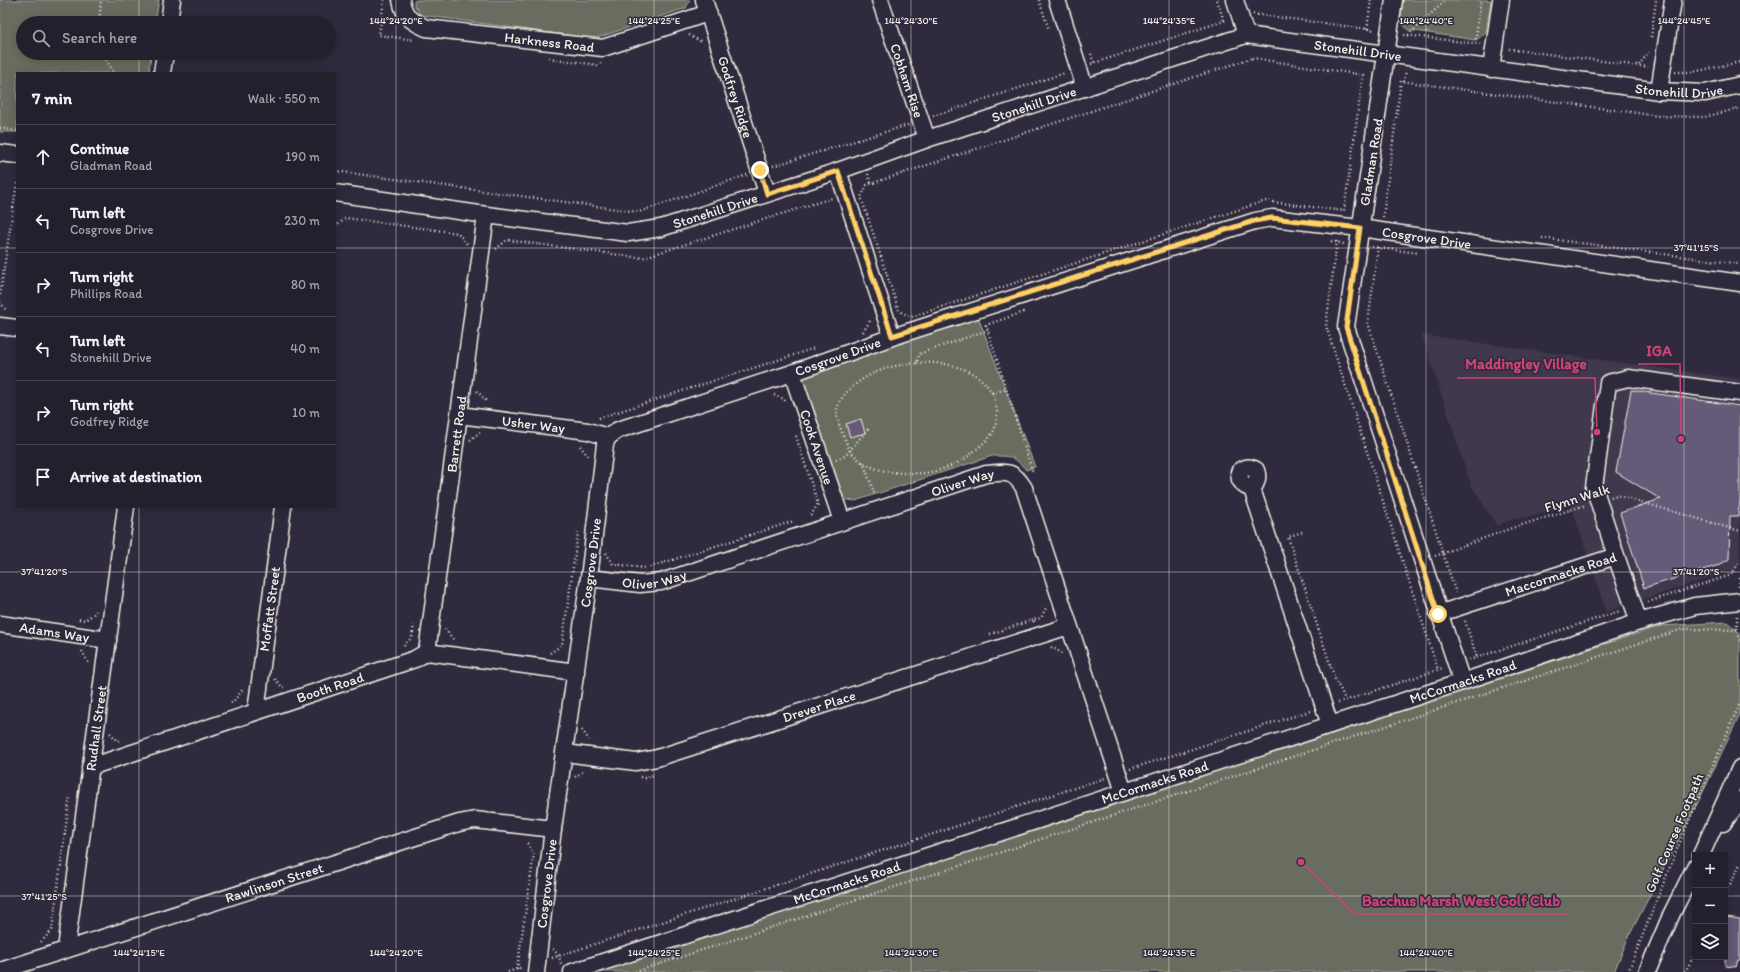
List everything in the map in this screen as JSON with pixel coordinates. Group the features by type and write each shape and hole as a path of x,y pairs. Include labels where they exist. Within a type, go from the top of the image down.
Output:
{"street":[{"path":"170,16 172,0"},
{"name":"Harkness Road","path":"401,0 402,10 412,21 426,28 603,48 706,6"},
{"name":"Cobham Rise","path":"880,0 927,139"},
{"path":"1057,0 1085,88"},
{"path":"1235,0 1246,35"},
{"name":"Gladman Road","path":"1394,0 1346,327 1438,614 1462,682"},
{"path":"1491,69 1501,0"},
{"path":"1659,91 1673,0"},
{"name":"Godfrey Ridge","path":"706,6 752,173 767,194"},
{"name":"Stonehill Drive","path":"336,193 486,215 628,233 661,228 838,171 927,139 1246,35 1659,91 1705,93 1740,85"},
{"path":"162,72 164,60"},
{"path":"838,171 892,336"},
{"name":"Barrett Road","path":"427,652 486,215"},
{"name":"Cosgrove Drive","path":"536,972 553,829 589,578 605,444 608,437 618,430 792,373 892,336 1254,221 1272,218 1360,228 1740,283"},
{"path":"0,326 16,328"},
{"name":"Cook Avenue","path":"792,373 842,521"},
{"path":"1616,556 1594,488 1608,383 1628,378 1740,393"},
{"name":"Usher Way","path":"459,415 588,431 608,437"},
{"name":"Oliver Way","path":"589,578 640,584 661,582 986,474 1004,472 1017,477 1024,488 1124,792"},
{"path":"1252,489 1330,725"},
{"name":"Rudhall Street","path":"66,949 126,508"},
{"name":"Moffatt Street","path":"256,711 283,508"},
{"name":"Maccormacks Road","path":"1438,614 1616,556 1639,622"},
{"name":"McCormacks Road","path":"572,972 1462,682 1639,622 1695,606 1740,601"},
{"name":"Adams Way","path":"0,624 108,640"},
{"name":"Drever Place","path":"565,753 636,762 657,758 1069,626"},
{"path":"427,652 576,672"},
{"name":"Booth Road","path":"90,767 415,659 427,652"},
{"path":"1702,852 1740,768"},
{"path":"1702,852 1740,800"},
{"name":"Rawlinson Street","path":"0,971 459,823 475,820 553,829"},
{"path":"1647,972 1672,913 1692,873"}],"path":[{"path":"100,16 101,0"},
{"path":"384,0 379,35 418,40"},
{"path":"1094,63 1224,21 1217,0"},
{"path":"1367,29 1372,0"},
{"path":"1407,35 1446,0"},
{"path":"1475,43 1481,0"},
{"path":"1651,38 1656,0"},
{"path":"1255,13 1407,35 1640,65 1648,54 1650,46"},
{"path":"688,34 702,41 704,49"},
{"path":"542,57 597,65 604,62"},
{"path":"1252,58 1363,75 1344,212 1264,201 912,317 899,311 861,198 867,185 1252,58"},
{"path":"106,60 113,72"},
{"path":"1677,72 1693,72 1740,62"},
{"path":"936,115 1064,73"},
{"path":"1390,218 1382,217 1401,82 1659,116 1705,117 1740,108"},
{"path":"336,171 639,212 752,173 905,126"},
{"path":"0,128 16,131"},
{"path":"742,168 752,173"},
{"path":"0,295 16,189"},
{"path":"1538,237 1740,264"},
{"path":"1325,240 1358,246 1427,254"},
{"path":"1378,248 1368,322 1488,693"},
{"path":"1028,311 986,325 1034,475"},
{"path":"856,334 864,331 870,321 868,315"},
{"path":"917,363 918,354 988,330"},
{"path":"591,417 599,418 819,346"},
{"path":"938,362 949,364 982,379 992,393 997,411 994,430 984,443 959,463 924,473 891,472 877,469 863,462 852,454 839,426 837,408 843,395 863,378 872,373 902,364 938,362"},
{"path":"752,368 762,396 772,394 778,396 784,399 786,406"},
{"path":"992,393 1006,389"},
{"path":"477,391 485,402 488,402"},
{"path":"822,464 845,456 869,428"},
{"path":"794,429 818,504 811,515 804,517"},
{"path":"469,448 470,440 481,432 485,432"},
{"path":"574,445 581,446 589,457 588,464"},
{"path":"863,462 880,509"},
{"name":"Flynn Walk","path":"1422,562 1512,528 1617,495 1740,531"},
{"path":"606,552 613,564 648,568 797,520"},
{"path":"548,652 551,653 562,645 578,530"},
{"path":"1302,532 1288,537 1336,682 1342,690 1345,700"},
{"path":"618,582 620,564"},
{"path":"988,635 1040,618 1047,606 1044,599 1059,594"},
{"path":"77,619 85,620 95,613 96,605"},
{"path":"1033,620 1043,649 1050,647 1062,652 1064,659"},
{"path":"403,648 412,637 414,622 446,626 445,630 453,640 461,641"},
{"path":"635,972 1682,629 1737,630"},
{"path":"82,651 89,662 88,667"},
{"path":"275,674 274,679 282,688 287,686"},
{"path":"226,705 233,702 243,690 243,684"},
{"name":"Golf Course Footpath","path":"1628,972 1680,842 1740,703"},
{"path":"110,725 109,733 118,741 125,739"},
{"path":"582,730 589,740 597,741"},
{"path":"1129,762 1131,769"},
{"path":"575,777 586,770"},
{"path":"1101,772 1103,779"},
{"path":"637,777 644,778 659,773"},
{"path":"35,944 42,942 52,930 71,790"},
{"path":"517,969 534,854 525,841 519,840"},
{"path":"1728,890 1740,864"},
{"path":"551,947 559,956"},
{"path":"1685,972 1692,959"}],"shaded area":[{"path":"1422,335 1740,379 1740,564 1735,569 1606,612 1571,504 1531,517 1513,519 1497,526 1471,485"}],"green space":[{"path":"0,0 159,0 156,16 16,16 16,60 150,60 149,72 16,72 16,132 0,132"},
{"path":"690,0 686,8 594,39 421,15 414,5 414,1"},
{"path":"1403,0 1491,0 1486,33 1476,40 1408,30 1400,21"},
{"path":"977,314 1035,467 1026,470 1015,459 1003,456 992,456 855,501 843,499 839,495 801,386 802,375"},
{"path":"1727,622 1740,633 1740,714 1705,788 1629,936 1614,972 596,972 1661,626"}],"building":[{"path":"1631,390 1740,406 1740,501 1738,516 1730,516 1729,559 1719,565 1644,588 1620,513 1660,499 1616,472"},
{"path":"861,419 865,433 850,437 846,424"},
{"path":"1728,917 1740,919 1740,960 1738,960 1736,967 1725,966 1725,960 1728,960"}],"place":[{"name":"Maddingley Village","path":"1597,432"},
{"name":"IGA","path":"1681,439"},
{"name":"Bacchus Marsh West Golf Club","path":"1301,862"}],"route":[{"path":"760,170 767,194 838,171 892,336 1254,221 1272,218 1360,228 1346,327 1438,614"}]}
